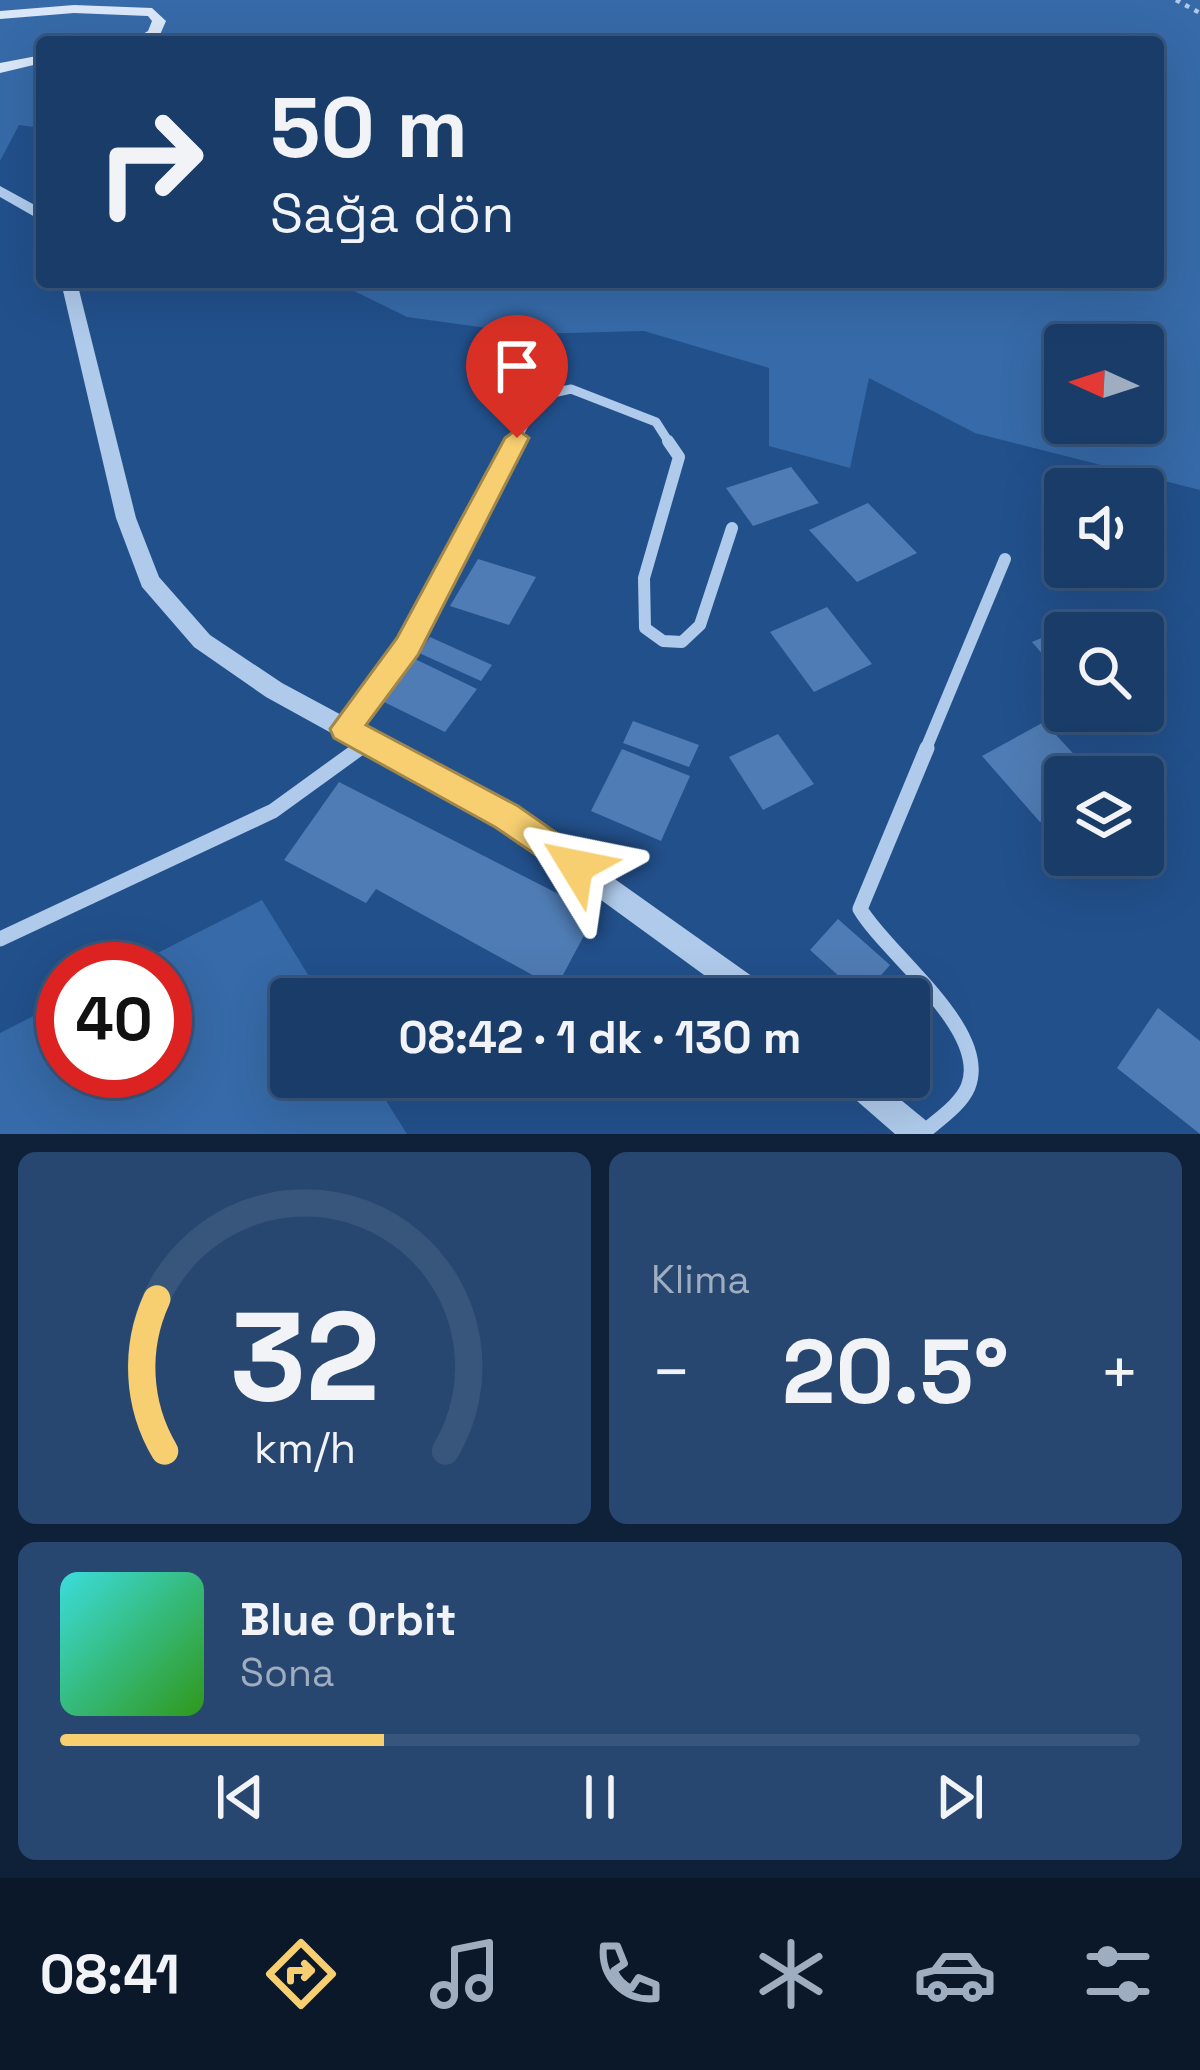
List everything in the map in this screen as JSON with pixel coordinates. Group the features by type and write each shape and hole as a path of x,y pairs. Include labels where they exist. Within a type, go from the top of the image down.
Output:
{"main road":[{"path":"0,15 74,9 152,12 159,21 150,36"},
{"path":"0,68 36,60"}],"street":[{"path":"0,191 36,212"},
{"path":"70,288 126,518 150,581 202,641 274,690 507,817 731,978"},
{"path":"345,729 407,646 539,396 571,389 656,422 679,457 644,578 645,628 663,640 682,642 700,625 732,528"},
{"path":"876,1098 920,1134 968,1086 972,1052 944,1007 879,940 860,909 1005,559"},
{"path":"0,939 273,811 369,742"}],"path":[{"path":"1176,0 1200,13"}],"shaded area":[{"path":"0,0 1200,0 1200,490 1164,481 1164,468 1113,468 975,433 869,378 850,468 769,446 769,368 644,331 530,334 407,317 348,288 1164,288 1164,36 36,36 36,127 19,125 0,161"},
{"path":"262,900 310,978 270,978 270,1098 384,1098 407,1134 0,1134 0,1033 36,1015 36,1098 192,1098 192,942 179,942"}],"building":[{"path":"791,467 819,503 753,526 726,488"},
{"path":"868,503 917,553 857,582 809,530"},
{"path":"478,559 536,577 509,625 450,606"},
{"path":"827,607 872,664 814,692 770,632"},
{"path":"430,637 492,665 481,681 419,653"},
{"path":"1044,637 1044,656 1032,642"},
{"path":"413,658 477,689 445,732 380,700"},
{"path":"633,721 699,745 689,767 623,743"},
{"path":"1044,722 1044,732 1053,732 1076,756 1044,756 1044,820 1040,822 982,756"},
{"path":"778,734 814,784 763,810 729,757"},
{"path":"622,749 690,776 661,841 591,811"},
{"path":"339,782 596,913 561,978 538,978 376,889 366,903 284,860"},
{"path":"838,919 890,965 879,978 841,978 810,950"},
{"path":"1158,1008 1200,1041 1200,1134 1117,1068"}],"route":[{"path":"517,438 407,646 345,729 507,817 576,866"}]}
